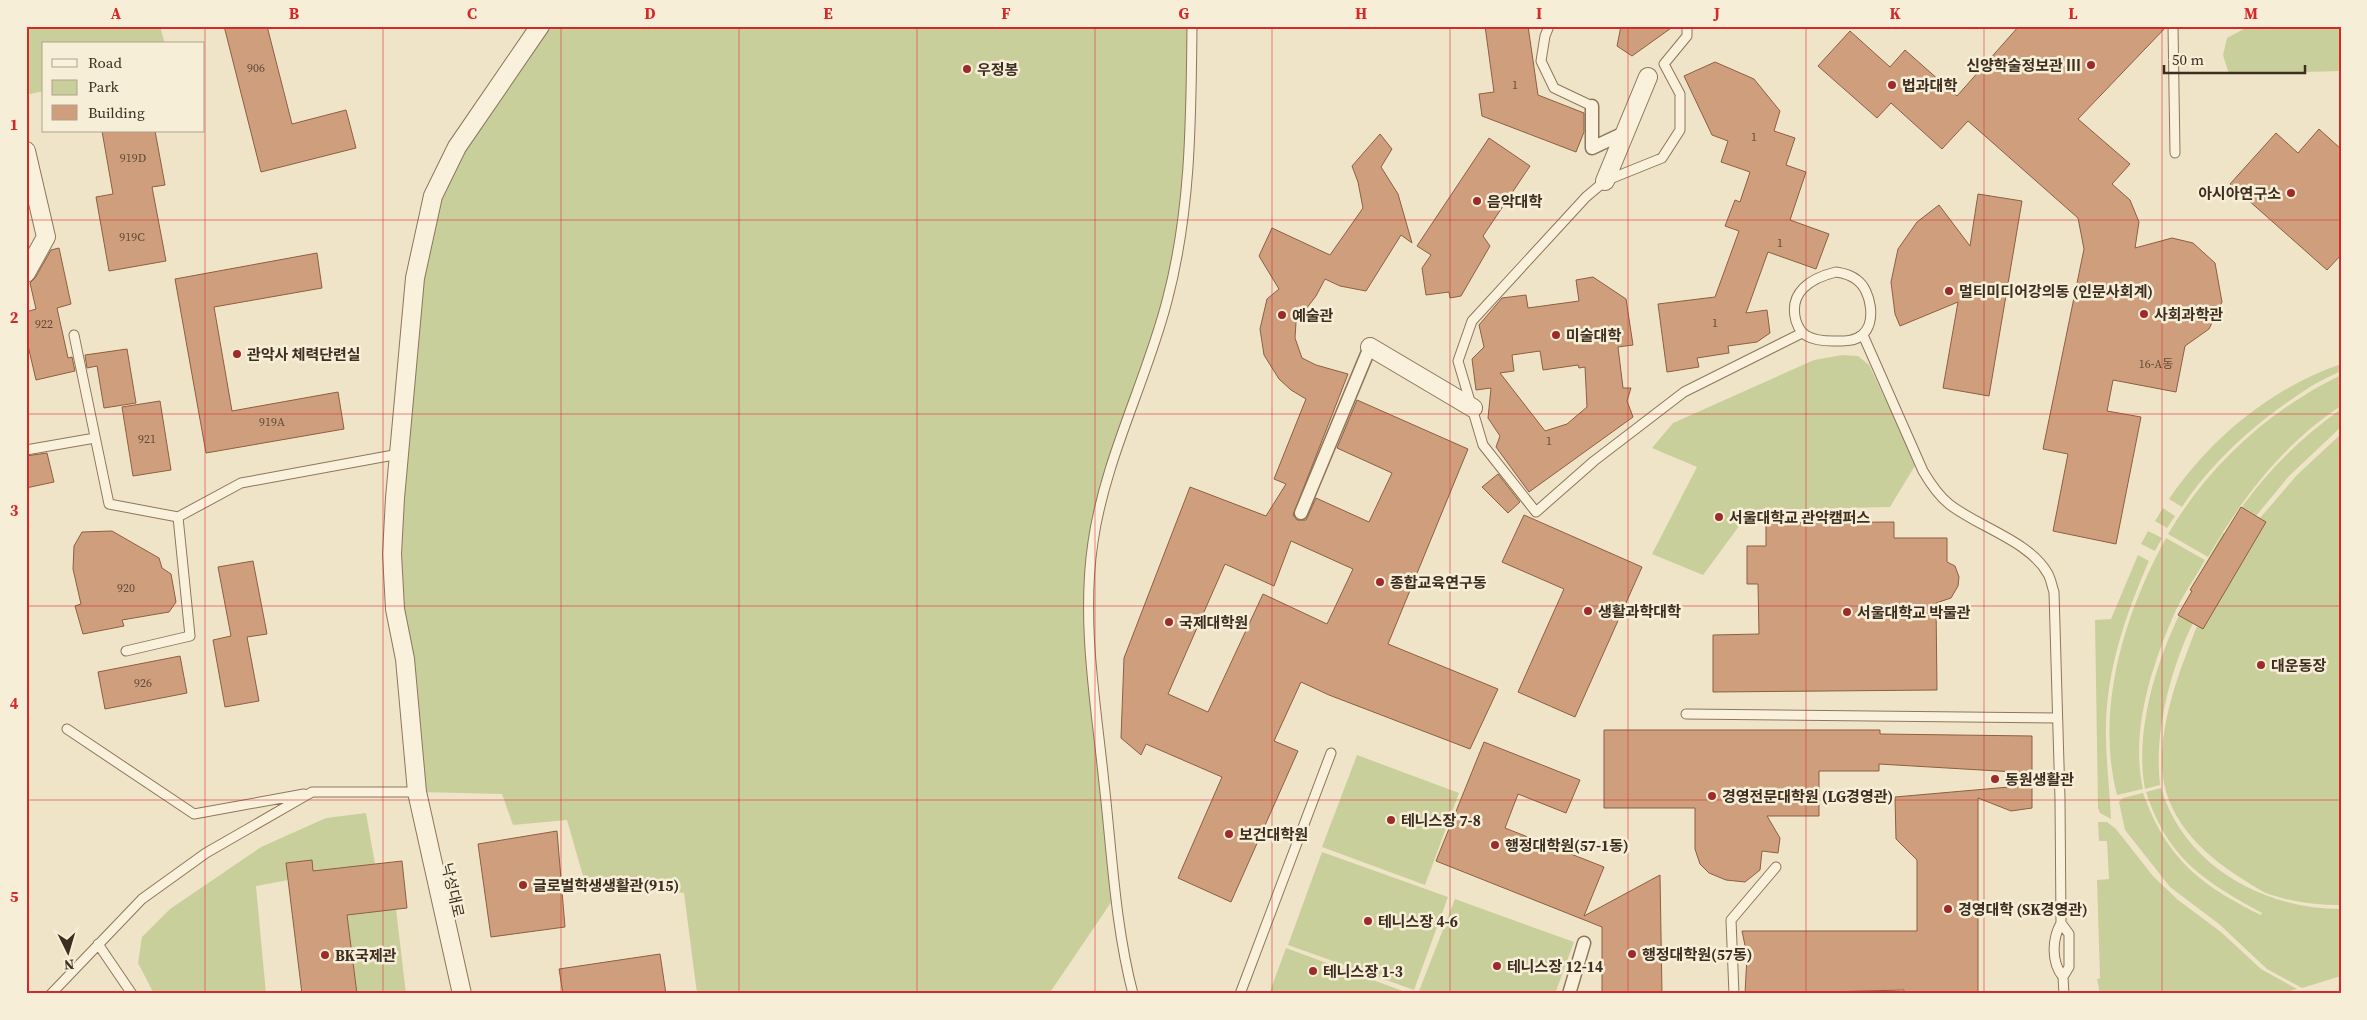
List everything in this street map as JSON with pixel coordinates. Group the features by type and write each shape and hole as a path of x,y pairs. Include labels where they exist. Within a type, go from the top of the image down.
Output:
{"street":[{"path":"457,147 537,31"},
{"path":"1605,181 1648,77"},
{"path":"1592,106 1592,148 1624,133"},
{"path":"26,151 46,237 26,273"},
{"path":"1301,512 1370,347 1473,408"},
{"path":"1569,994 1584,943"}],"lane":[{"path":"528,26 537,31"},
{"path":"1133,994 1125,962 1116,895 1089,641 1088,586 1093,541 1103,492 1167,304 1181,247 1187,195 1190,140 1192,26"},
{"path":"1549,26 1545,36 1541,61 1554,88 1592,106"},
{"path":"1687,26 1687,36 1664,64 1680,94 1680,130 1662,158 1605,181 1586,197 1472,321 1458,361 1483,445 1536,512 1594,461 1684,392 1802,333"},
{"path":"2173,26 2176,153"},
{"name":"낙성대로","path":"457,147 433,196 415,278 392,554 395,609 405,659 417,792 462,994"},
{"path":"1836,272 1847,274 1858,280 1864,287 1868,297 1871,313 1869,324 1863,335 1851,341 1836,341 1811,338 1802,333 1794,314 1797,294 1814,279 1836,272"},
{"path":"74,334 109,504 178,517 241,483 399,454"},
{"path":"1863,335 1923,471 1934,488 1949,504 2039,561 2049,575 2054,592 2061,923 2054,935 2056,968 2063,977"},
{"path":"26,450 95,438"},
{"path":"126,651 190,636 178,517"},
{"path":"1686,714 2057,718"},
{"path":"67,729 194,814 312,792 417,792"},
{"path":"1240,994 1331,752"},
{"path":"52,994 142,899 206,853 312,792"},
{"path":"1734,994 1731,920 1776,867"},
{"path":"2061,923 2069,934 2069,967 2063,977 2064,994"},
{"path":"98,944 132,994"}],"green space":[{"path":"26,26 160,26 164,42 42,42 42,91 26,95"},
{"path":"540,26 1192,26 1181,247 1103,492 1088,586 1116,895 1049,994 697,994 684,893 585,883 567,820 513,825 502,794 417,792 395,498 433,196"},
{"path":"2249,26 2341,26 2341,71 2229,74 2223,55 2227,38"},
{"path":"1842,355 1858,356 1869,365 1916,464 1890,507 1751,510 1703,575 1652,554 1697,467 1652,448 1673,423 1814,360"},
{"path":"2341,364 2341,371 2315,384 2289,401 2238,442 2208,473 2182,507 2169,499 2204,456 2244,418 2290,387 2315,374"},
{"path":"2341,375 2341,406 2320,421 2282,455 2250,493 2208,557 2168,534 2202,485 2243,442 2265,422 2289,405"},
{"name":"대운동장","path":"2341,409 2341,427 2289,476 2256,516 2260,518 2297,475 2341,434 2341,905 2285,899 2263,892 2212,857 2199,845 2177,817 2169,801 2164,783 2163,747 2168,712 2173,694 2197,626 2193,623 2177,661 2166,702 2159,744 2160,785 2145,789 2142,765 2146,713 2152,687 2170,636 2192,591 2190,590 2223,533 2225,533 2248,498 2291,450"},
{"path":"2163,508 2175,516 2167,528 2155,521"},
{"path":"2148,531 2162,538 2155,551 2141,544"},
{"path":"2166,538 2205,560 2176,610 2152,675 2141,721 2139,744 2143,789 2117,795 2111,762 2109,729 2118,663 2126,630 2138,598"},
{"path":"2138,555 2149,561 2132,603 2118,646 2109,690 2106,746 2111,819 2100,813 2098,808 2095,620 2111,619"},
{"name":"테니스장 7-8","path":"1357,755 1459,793 1425,885 1322,847"},
{"path":"2161,788 2172,816 2188,840 2208,861 2231,878 2256,891 2284,901 2312,907 2341,909 2341,976 2302,988 2267,969 2219,924 2170,887 2125,830 2119,802 2123,798 2143,793 2152,816 2163,836 2188,868 2220,893 2261,915 2262,913 2206,878 2190,866 2177,851 2165,835 2146,792"},
{"path":"366,813 375,864 256,886 266,994 154,994 138,963 142,937 170,909 261,847 326,818"},
{"path":"2098,822 2107,822 2116,829 2153,876 2178,900 2221,932 2261,969 2297,989 2281,994 2100,994 2097,979 2100,978 2097,880 2109,879 2107,841 2099,841"},
{"name":"테니스장 4-6","path":"1322,852 1448,897 1414,990 1288,945"},
{"name":"테니스장 12-14","path":"1455,899 1574,942 1555,994 1426,994 1419,991"},
{"path":"396,909 406,994 357,994 347,915"},
{"name":"테니스장 1-3","path":"1286,948 1411,994 1269,994"}],"building":[{"path":"224,26 267,26 292,124 346,110 356,148 261,172"},
{"path":"1485,26 1528,26 1538,95 1584,113 1584,132 1576,152 1482,116 1479,94 1494,92"},
{"path":"1621,26 1674,26 1632,56 1617,46"},
{"name":"사회과학관","path":"2019,26 2167,26 2078,119 2130,164 2112,184 2130,200 2139,222 2135,248 2172,238 2193,243 2215,263 2222,302 2209,329 2185,346 2176,392 2113,380 2107,411 2141,417 2116,544 2053,531 2068,454 2043,449 2084,249 2078,218 1968,121 1942,149 1891,103 1877,118 1818,66 1850,31 1890,67 1905,50 1957,96"},
{"path":"1715,62 1754,79 1780,111 1774,131 1795,138 1786,165 1806,172 1790,220 1829,234 1816,269 1768,252 1746,313 1767,310 1770,333 1757,342 1728,346 1729,353 1697,358 1699,367 1667,372 1658,304 1715,297 1739,231 1725,226 1735,200 1740,202 1750,172 1721,162 1728,141 1712,135 1684,76"},
{"name":"아시아연구소","path":"2319,129 2341,149 2341,255 2327,270 2230,184 2276,133 2298,153"},
{"path":"102,132 155,132 165,185 152,187 166,261 109,271 96,197 113,194"},
{"path":"1380,134 1392,149 1381,167 1398,194 1412,243 1401,235 1366,291 1340,286 1325,279 1316,296 1296,322 1295,338 1302,358 1316,365 1348,374 1293,515 1297,520 1306,520 1316,498 1369,522 1392,473 1337,448 1357,400 1468,449 1388,644 1498,689 1470,749 1329,695 1301,682 1274,741 1298,751 1231,902 1178,878 1222,777 1146,744 1141,755 1121,738 1124,658 1190,487 1266,516 1286,484 1274,479 1306,399 1291,390 1279,379 1264,355 1260,329 1267,299 1279,289 1259,256 1272,228 1330,255 1363,208 1358,182 1352,166","holes":["1291,541 1353,569 1327,624 1263,594 1208,712 1168,694 1225,564 1274,586"]},
{"name":"음악대학","path":"1489,138 1530,166 1483,236 1490,246 1461,296 1450,298 1449,292 1426,295 1422,268 1431,255 1417,246"},
{"name":"멀티미디어강의동 (인문사회계)","path":"1978,194 2022,201 1989,396 1943,388 1958,302 1900,326 1895,314 1891,282 1898,249 1917,222 1939,205 1970,246"},
{"path":"59,248 71,304 57,308 68,358 72,357 75,371 36,380 26,337 26,312 36,309 30,283 35,278 51,250"},
{"path":"317,253 322,288 214,307 232,411 338,392 344,429 206,453 175,279"},
{"path":"1593,277 1626,299 1633,345 1618,347 1623,388 1631,388 1627,401 1633,417 1529,492 1496,447 1500,436 1488,418 1491,388 1476,390 1472,359 1484,347 1479,325 1502,298 1526,295 1528,308 1579,301 1576,280","holes":["1540,351 1543,370 1578,365 1579,368 1585,367 1587,407 1567,424 1545,431 1500,373 1514,371 1512,355"]},
{"path":"127,349 136,403 104,408 97,366 87,368 85,355"},
{"path":"160,401 171,470 133,476 122,407"},
{"path":"47,453 54,482 26,488 26,456"},
{"path":"1498,474 1520,502 1508,513 1482,487"},
{"path":"2241,507 2266,522 2203,629 2178,615 2192,591 2190,590"},
{"name":"생활과학대학","path":"1524,515 1642,567 1575,717 1518,692 1564,589 1502,562"},
{"name":"서울대학교 박물관","path":"1894,522 1894,538 1947,538 1947,562 1955,566 1959,577 1958,586 1951,598 1936,603 1937,690 1713,692 1713,635 1759,634 1758,584 1747,584 1747,546 1766,546 1766,523"},
{"path":"112,531 159,558 162,568 171,574 176,602 169,612 122,620 124,626 83,634 75,606 81,604 73,569 74,546 82,532"},
{"path":"253,561 267,634 247,637 259,701 225,707 213,640 231,636 218,567"},
{"path":"180,656 187,693 105,709 98,672"},
{"name":"경영전문대학원 (LG경영관)","path":"1604,730 1880,730 1880,734 2032,736 2032,773 1879,764 1879,771 1819,771 1819,816 1767,816 1780,838 1778,853 1762,851 1760,870 1745,882 1726,880 1709,873 1700,864 1695,849 1695,808 1604,808"},
{"name":"행정대학원(57-1동)","path":"1484,742 1580,780 1566,813 1518,794 1505,828 1604,867 1584,916 1660,875 1662,994 1602,994 1602,927 1436,861"},
{"name":"경영대학 (SK경영관)","path":"2032,785 2032,808 2011,811 1978,798 1978,994 1904,994 1904,990 1745,994 1747,955 1742,931 1917,931 1917,860 1896,839 1895,797"},
{"name":"글로벌학생생활관(915)","path":"557,831 565,927 491,937 478,844"},
{"name":"BK국제관","path":"312,860 313,871 402,861 407,908 347,915 357,994 302,994 286,863"},
{"path":"660,954 666,994 563,994 559,969"}],"place":[{"name":"신양학술정보관 Ⅲ","path":"2091,65"},
{"name":"우정봉","path":"967,69"},
{"name":"법과대학","path":"1892,85"},
{"name":"아시아연구소","path":"2291,193"},
{"name":"음악대학","path":"1477,201"},
{"name":"멀티미디어강의동 (인문사회계)","path":"1949,291"},
{"name":"사회과학관","path":"2144,314"},
{"name":"예술관","path":"1282,315"},
{"name":"미술대학","path":"1556,335"},
{"name":"관악사 체력단련실","path":"237,354"},
{"name":"서울대학교 관악캠퍼스","path":"1719,517"},
{"name":"종합교육연구동","path":"1380,582"},
{"name":"생활과학대학","path":"1588,611"},
{"name":"서울대학교 박물관","path":"1847,612"},
{"name":"국제대학원","path":"1169,622"},
{"name":"대운동장","path":"2261,665"},
{"name":"동원생활관","path":"1995,779"},
{"name":"경영전문대학원 (LG경영관)","path":"1712,796"},
{"name":"테니스장 7-8","path":"1391,820"},
{"name":"보건대학원","path":"1229,834"},
{"name":"행정대학원(57-1동)","path":"1495,845"},
{"name":"글로벌학생생활관(915)","path":"523,885"},
{"name":"경영대학 (SK경영관)","path":"1948,909"},
{"name":"테니스장 4-6","path":"1368,921"},
{"name":"행정대학원(57동)","path":"1632,954"},
{"name":"BK국제관","path":"325,955"},
{"name":"테니스장 12-14","path":"1497,966"},
{"name":"테니스장 1-3","path":"1313,971"}]}
